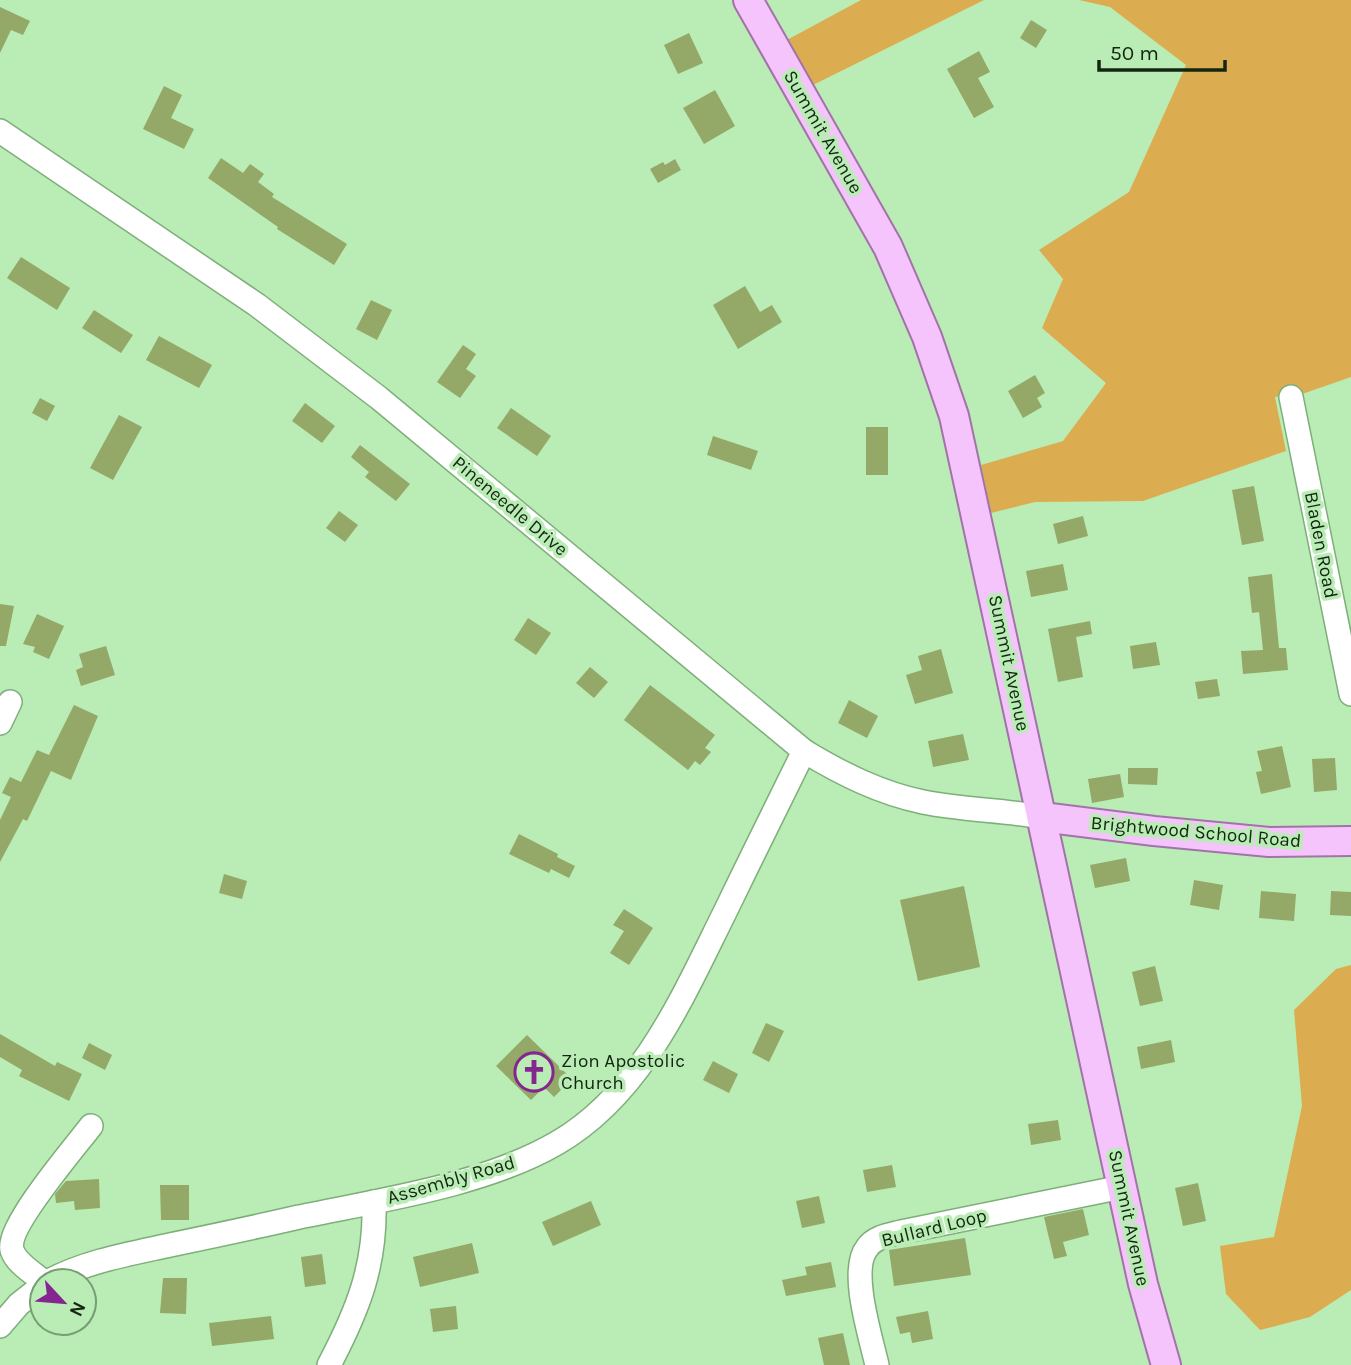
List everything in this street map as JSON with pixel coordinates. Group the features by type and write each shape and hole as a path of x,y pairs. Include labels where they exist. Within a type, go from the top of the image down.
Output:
{"main road":[{"name":"Summit Avenue","path":"748,0 888,247 928,337 957,429 1149,1308 1166,1365"},
{"name":"Brightwood School Road","path":"1042,817 1269,842 1351,841"}],"street":[{"name":"Pineneedle Drive","path":"0,131 257,305 379,398 804,751 849,776 897,796 951,807 1042,817"},
{"name":"Bladen Road","path":"1291,397 1351,694"},
{"path":"0,723 10,702"},
{"name":"Assembly Road","path":"83,1267 124,1255 374,1202 479,1175 532,1156 577,1131 618,1095 653,1046 677,1005 804,751"},
{"path":"28,1269 12,1251 12,1240 23,1216 91,1126"},
{"name":"Bullard Loop","path":"877,1365 861,1287 860,1267 867,1246 880,1238 901,1232 1122,1187"},
{"path":"329,1365 349,1327 369,1271 375,1228 374,1202"},
{"path":"0,1326 28,1296"}],"shaded area":[{"path":"861,0 984,0 813,85 785,41"},
{"path":"1079,0 1351,0 1351,377 1305,393 1275,397 1286,451 1143,501 1035,502 991,513 981,465 1063,441 1106,383 1042,328 1063,279 1039,250 1129,192 1186,65 1110,7"},
{"path":"1351,965 1351,1290 1310,1317 1260,1330 1226,1294 1220,1246 1274,1237 1302,1106 1294,1010 1336,969"}],"building":[{"path":"0,7 30,21 23,35 11,30 0,53"},
{"path":"1031,20 1047,30 1036,48 1020,38"},
{"path":"689,33 703,63 678,74 664,45"},
{"path":"979,51 990,72 978,78 994,107 974,118 947,69"},
{"path":"164,86 182,95 171,118 194,129 184,149 143,129"},
{"path":"715,90 735,126 704,144 683,108"},
{"path":"221,158 243,173 250,164 264,174 258,182 274,194 272,197 347,244 334,265 277,229 278,227 208,178"},
{"path":"675,159 681,170 658,183 650,169"},
{"path":"21,257 70,288 57,310 7,278"},
{"path":"745,286 760,312 772,305 782,322 738,349 713,305"},
{"path":"371,300 392,310 377,340 356,329"},
{"path":"94,310 133,335 121,353 82,328"},
{"path":"159,336 212,365 199,388 146,360"},
{"path":"463,345 476,354 466,369 476,376 460,398 437,382"},
{"path":"1035,375 1045,393 1037,398 1042,407 1023,418 1008,391"},
{"path":"40,398 55,406 47,421 32,413"},
{"path":"305,403 335,426 322,443 292,421"},
{"path":"511,408 551,436 537,456 497,428"},
{"path":"119,415 142,427 113,480 90,468"},
{"path":"866,427 888,427 888,475 866,475"},
{"path":"713,436 758,451 751,470 707,455"},
{"path":"360,445 410,484 396,501 365,477 369,472 351,457"},
{"path":"1254,486 1264,541 1242,545 1232,490"},
{"path":"339,511 358,525 345,542 326,528"},
{"path":"1083,516 1088,536 1058,544 1053,524"},
{"path":"1063,564 1068,590 1031,597 1026,571"},
{"path":"1272,574 1279,648 1286,648 1288,670 1243,674 1241,651 1263,650 1259,612 1252,613 1248,577"},
{"path":"0,604 14,606 6,646 0,646"},
{"path":"37,614 64,626 49,659 33,652 35,647 23,644"},
{"path":"528,618 551,633 536,655 514,640"},
{"path":"1090,621 1092,634 1076,637 1083,677 1058,682 1048,629"},
{"path":"1156,642 1160,665 1133,669 1130,646"},
{"path":"106,646 115,675 81,686 76,670 83,667 79,654"},
{"path":"941,649 953,693 915,704 906,675 922,670 918,656"},
{"path":"590,667 608,682 594,698 576,683"},
{"path":"1217,679 1220,696 1198,699 1195,682"},
{"path":"650,685 715,735 705,748 711,752 700,765 695,761 688,770 624,720"},
{"path":"849,700 878,716 867,738 838,723"},
{"path":"74,705 98,716 71,780 51,771 27,821 23,819 0,862 0,820 11,797 2,793 10,777 21,782 37,750 49,755"},
{"path":"963,734 969,760 933,767 928,741"},
{"path":"1282,746 1291,787 1261,794 1256,772 1262,771 1257,751"},
{"path":"1335,758 1337,790 1314,792 1312,759"},
{"path":"1128,768 1158,768 1157,785 1128,784"},
{"path":"1120,774 1124,797 1092,803 1088,779"},
{"path":"519,834 575,866 569,878 551,869 549,873 509,854"},
{"path":"1126,858 1130,881 1095,888 1090,865"},
{"path":"224,874 247,881 242,899 219,893"},
{"path":"1194,880 1223,885 1219,910 1190,905"},
{"path":"964,886 980,967 918,981 900,900"},
{"path":"1261,891 1296,894 1294,921 1259,918"},
{"path":"1331,891 1351,892 1351,916 1330,915"},
{"path":"624,909 653,928 629,965 610,953 624,931 613,925"},
{"path":"1155,966 1163,1001 1140,1006 1132,972"},
{"path":"766,1023 784,1031 769,1062 752,1053"},
{"path":"0,1034 55,1066 57,1062 82,1074 69,1101 19,1076 22,1070 0,1057"},
{"name":"Zion Apostolic Church","path":"527,1035 572,1079 554,1097 544,1087 531,1100 496,1066"},
{"path":"1171,1040 1175,1062 1141,1069 1137,1047"},
{"path":"89,1043 112,1055 105,1070 82,1058"},
{"path":"713,1061 738,1074 729,1093 703,1080"},
{"path":"1058,1120 1061,1140 1031,1145 1028,1124"},
{"path":"892,1165 896,1187 867,1192 863,1170"},
{"path":"99,1179 100,1208 75,1210 74,1201 56,1203 55,1194 66,1181"},
{"path":"1198,1183 1206,1221 1183,1226 1175,1188"},
{"path":"160,1185 189,1185 189,1220 161,1220"},
{"path":"819,1196 825,1223 802,1228 796,1201"},
{"path":"591,1201 601,1225 553,1246 542,1222"},
{"path":"1083,1209 1089,1235 1063,1242 1067,1256 1054,1259 1044,1217"},
{"path":"965,1238 971,1275 894,1286 889,1250"},
{"path":"472,1243 479,1273 420,1287 413,1257"},
{"path":"322,1254 326,1284 305,1287 301,1257"},
{"path":"831,1262 836,1287 786,1296 782,1280 807,1275 805,1267"},
{"path":"163,1278 187,1278 186,1314 160,1313"},
{"path":"456,1306 458,1329 433,1332 430,1309"},
{"path":"928,1311 933,1339 912,1343 910,1332 900,1334 896,1317"},
{"path":"271,1316 274,1339 212,1346 209,1323"},
{"path":"843,1333 850,1365 824,1365 818,1338"}],"place":[{"name":"Zion Apostolic Church","path":"534,1072"}]}
